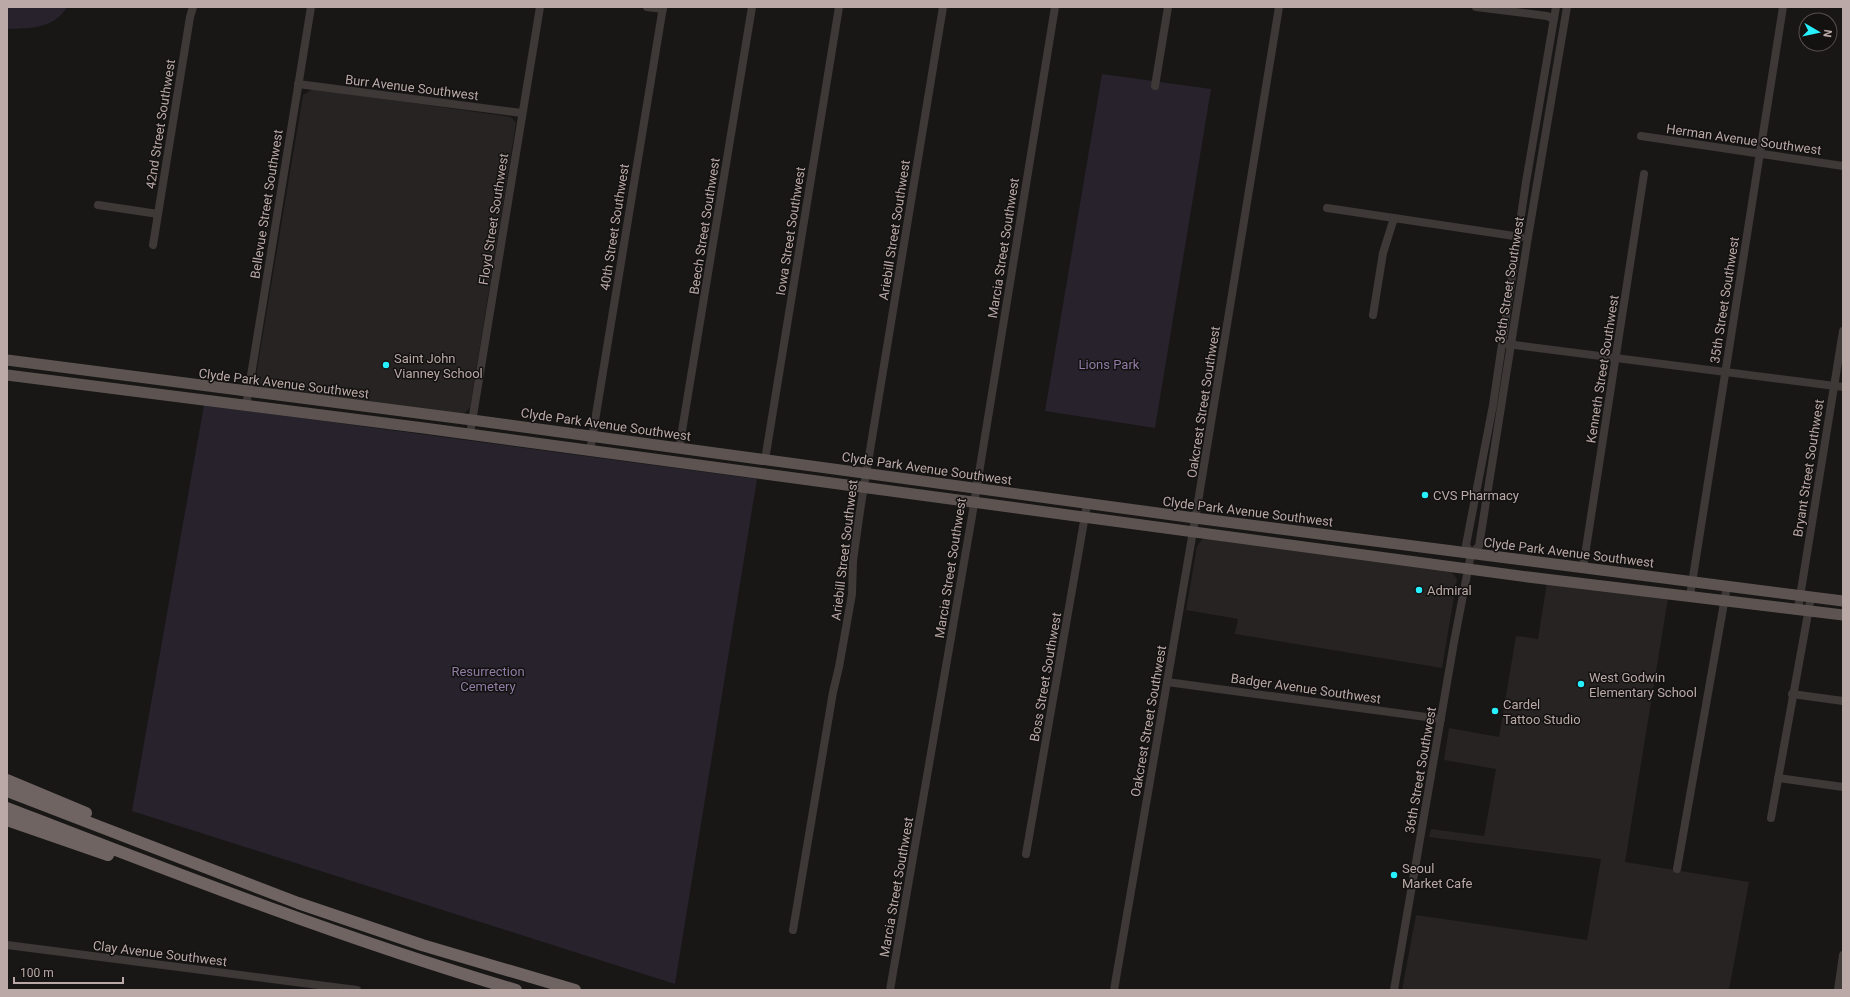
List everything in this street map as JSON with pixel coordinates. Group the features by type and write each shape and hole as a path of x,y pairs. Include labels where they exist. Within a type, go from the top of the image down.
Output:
{"highway":[{"path":"7,780 84,812 151,847"},
{"path":"7,791 235,880 374,929 480,963 575,990"},
{"path":"7,808 201,883 338,933 418,960 516,990"},
{"path":"7,820 85,848 201,883"}],"main road":[{"name":"Clyde Park Avenue Southwest","path":"7,360 248,393 472,420 1087,504 1843,601"},
{"name":"Clyde Park Avenue Southwest","path":"7,375 470,434 1084,516 1193,532 1843,615"}],"street":[{"name":"42nd Street Southwest","path":"153,245 190,17 194,7"},
{"name":"Bellevue Street Southwest","path":"246,406 311,7"},
{"name":"Floyd Street Southwest","path":"470,434 540,7"},
{"path":"647,7 663,8"},
{"name":"Beech Street Southwest","path":"679,449 752,7"},
{"name":"Iowa Street Southwest","path":"765,460 839,7"},
{"name":"Ariebill Street Southwest","path":"793,930 833,692 840,668 852,594 853,561 866,474 943,7"},
{"name":"Marcia Street Southwest","path":"890,990 1055,7"},
{"path":"1155,86 1168,7"},
{"name":"Oakcrest Street Southwest","path":"1114,990 1193,532 1279,7"},
{"path":"1476,7 1554,18"},
{"name":"36th Street Southwest","path":"1471,554 1466,545 1482,464 1502,344 1517,237 1556,7"},
{"name":"36th Street Southwest","path":"1394,990 1471,554 1479,546 1528,237 1567,7"},
{"name":"35th Street Southwest","path":"1690,596 1758,155 1783,7"},
{"name":"40th Street Southwest","path":"590,451 663,8"},
{"name":"Burr Avenue Southwest","path":"298,84 522,113"},
{"name":"Herman Avenue Southwest","path":"1641,136 1758,155 1843,166"},
{"name":"Kenneth Street Southwest","path":"1583,568 1644,174"},
{"path":"98,205 158,214"},
{"path":"1327,208 1517,237 1528,237"},
{"path":"1373,315 1383,253 1394,218"},
{"name":"Bryant Street Southwest","path":"1771,818 1792,694 1834,386 1843,331"},
{"path":"1502,344 1843,388"},
{"name":"Boss Street Southwest","path":"1026,854 1087,504"},
{"path":"1677,869 1727,586"},
{"name":"Badger Avenue Southwest","path":"1167,682 1441,719"},
{"path":"1792,694 1843,701"},
{"path":"1778,778 1843,787"},
{"name":"Clay Avenue Southwest","path":"7,945 357,990"},
{"path":"1838,990 1843,955"}],"shaded area":[{"path":"313,89 511,117 516,123 470,408 463,414 257,388 255,381 303,95"},
{"path":"1205,536 1450,570 1457,579 1442,668 1235,634 1238,619 1186,610 1197,546"},
{"path":"1547,582 1668,598 1625,862 1749,882 1729,990 1402,990 1416,915 1587,940 1601,859 1429,837 1431,829 1484,836 1496,769 1444,760 1449,728 1499,737 1516,636 1538,639"}],"green space":[{"path":"7,7 67,7 55,20 41,26 7,29"},
{"name":"Lions Park","path":"1102,74 1211,89 1155,428 1045,411"},
{"name":"Resurrection Cemetery","path":"204,405 757,479 675,984 132,811"}],"place":[{"name":"Saint John Vianney School","path":"386,365"},
{"name":"CVS Pharmacy","path":"1425,495"},
{"name":"Admiral","path":"1419,590"},
{"name":"West Godwin Elementary School","path":"1581,684"},
{"name":"Cardel Tattoo Studio","path":"1495,711"},
{"name":"Seoul Market Cafe","path":"1394,875"}]}
